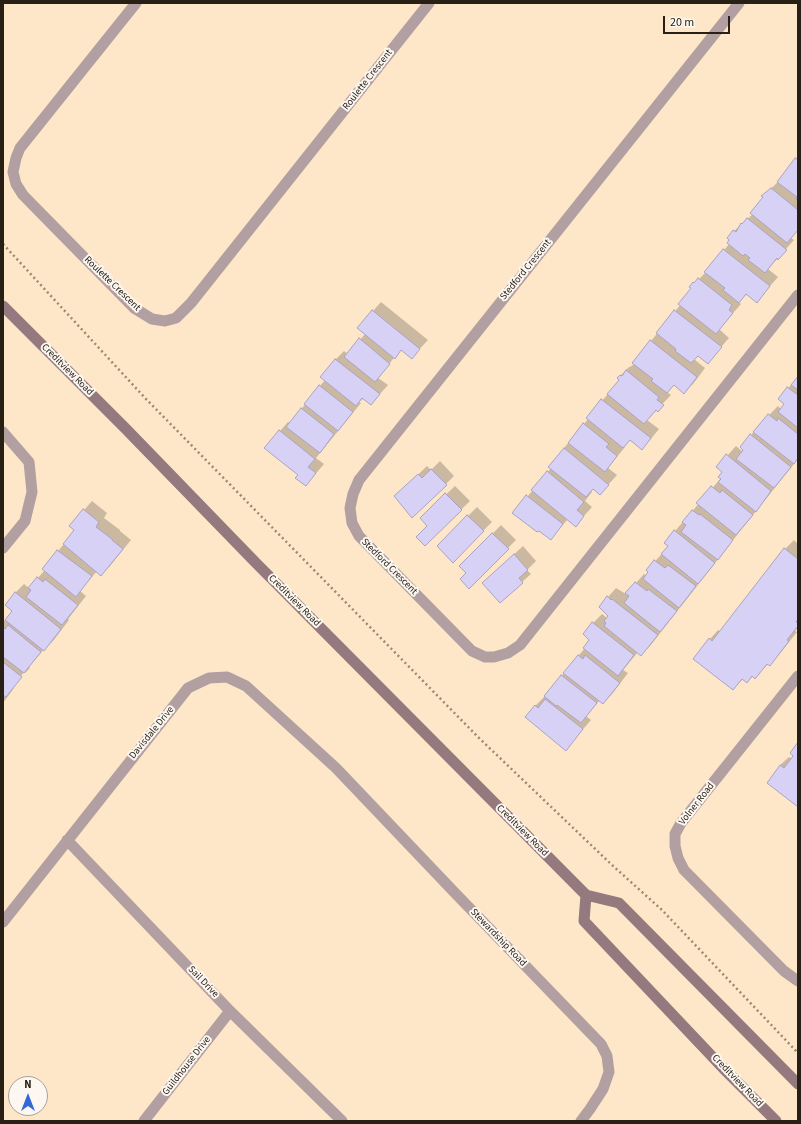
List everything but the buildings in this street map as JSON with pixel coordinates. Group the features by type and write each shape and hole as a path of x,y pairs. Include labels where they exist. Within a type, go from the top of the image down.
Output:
{"main road":[{"name":"Creditview Road","path":"3,306 586,895 584,921 723,1068 776,1121"},
{"path":"586,895 619,903 798,1084"}],"street":[{"name":"Roulette Crescent","path":"136,3 20,148 13,172 16,184 23,195 134,308 152,319 165,321 176,318 188,307 429,3"},
{"name":"Stedford Crescent","path":"739,3 359,480 353,494 350,508 352,523 359,536 472,651 484,657 494,657 508,653 520,646 798,295"},
{"path":"3,432 29,462 32,492 25,521 3,548"},
{"name":"Davisdale Drive","path":"3,922 188,688 209,678 227,677 246,686 336,768"},
{"name":"Volner Road","path":"797,681 681,823 675,834 675,846 678,858 684,870 784,971 798,981"},
{"name":"Stewardship Road","path":"336,768 601,1044 607,1056 609,1072 603,1089 581,1121"},
{"name":"Sail Drive","path":"67,840 230,1011 342,1121"},
{"name":"Guildhouse Drive","path":"144,1121 230,1011"}],"path":[{"path":"3,244 146,399 479,738 612,865 662,910 798,1053"}]}
